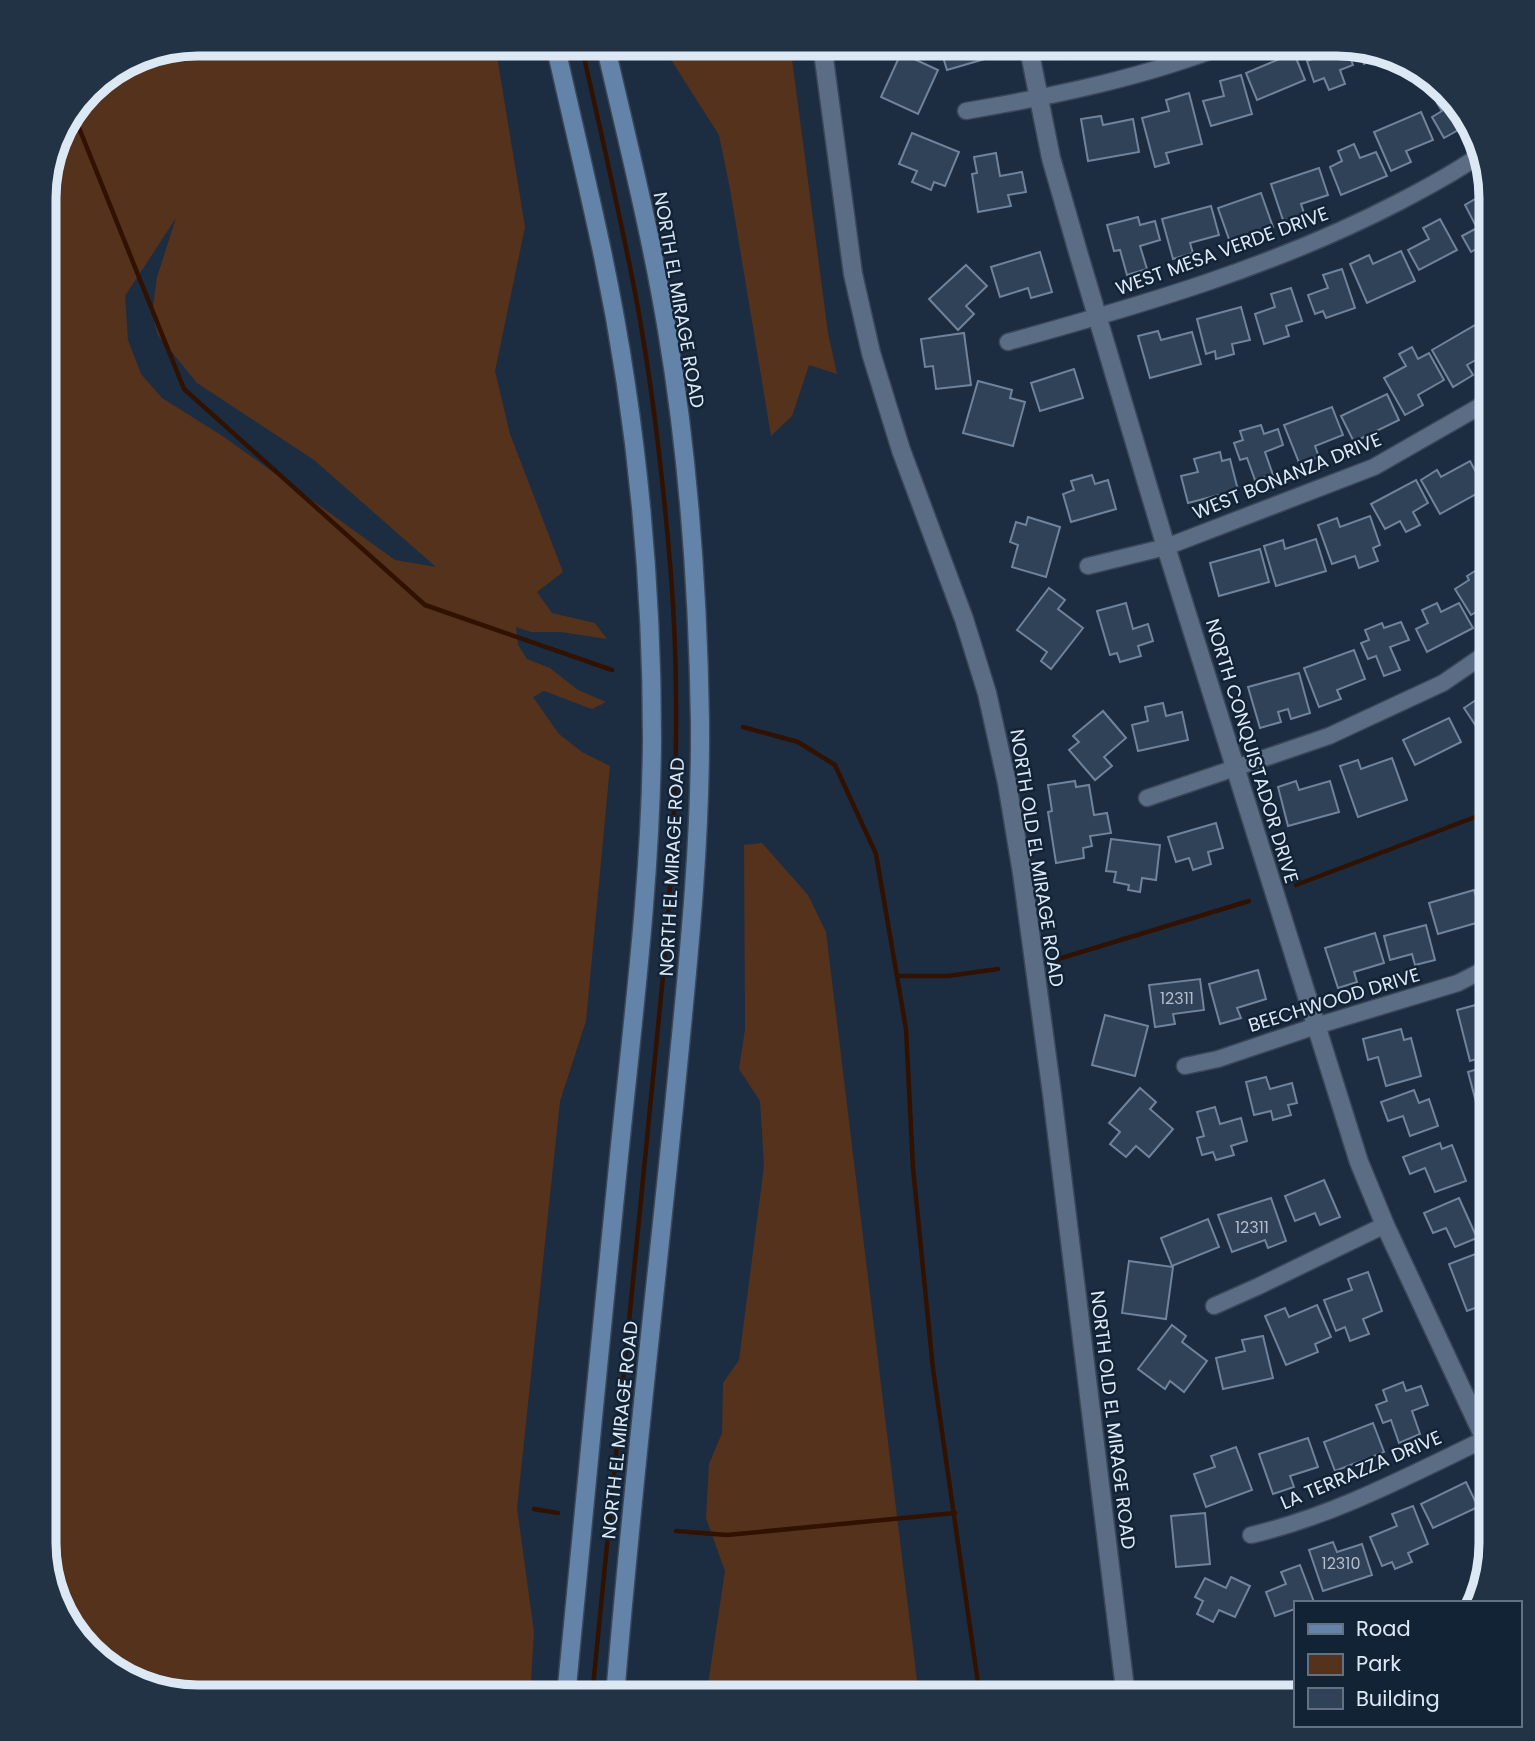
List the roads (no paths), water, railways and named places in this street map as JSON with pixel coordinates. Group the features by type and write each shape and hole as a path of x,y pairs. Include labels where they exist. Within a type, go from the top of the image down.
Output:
{"main road":[{"name":"NORTH EL MIRAGE ROAD","path":"558,56 603,258 626,389 640,506 649,642 651,779 646,901 567,1685"},
{"name":"NORTH EL MIRAGE ROAD","path":"608,56 652,252 685,453 692,527 699,778 688,971 616,1685"}],"street":[{"name":"NORTH OLD EL MIRAGE ROAD","path":"824,56 844,215 861,314 882,395 964,620 986,693 1007,783 1037,979 1125,1685"},
{"name":"NORTH CONQUISTADOR DRIVE","path":"1030,56 1051,158 1166,547 1237,766 1359,1162 1385,1226 1479,1427"},
{"path":"966,111 1038,99 1200,56"},
{"name":"WEST MESA VERDE DRIVE","path":"1008,342 1098,317 1259,264 1345,229 1456,172 1473,160"},
{"name":"WEST BONANZA DRIVE","path":"1088,566 1166,547 1374,467 1479,407"},
{"path":"1147,798 1237,766 1277,756 1362,722 1443,683 1479,658"},
{"name":"BEECHWOOD DRIVE","path":"1185,1066 1218,1059 1316,1026 1458,984 1479,973"},
{"path":"1214,1306 1385,1226"},
{"name":"LA TERRAZZA DRIVE","path":"1251,1535 1273,1530 1479,1450"}],"waterway":[{"path":"584,56 633,282 651,391 671,575 676,670 674,814 665,956 593,1685"},
{"path":"77,124 184,389 425,605 612,670"},
{"path":"743,727 798,742 835,765 876,854 906,1029 913,1168 933,1369 978,1685"},
{"path":"1296,885 1479,816"},
{"path":"1055,960 1249,901"},
{"path":"898,976 948,976 998,969"},
{"path":"534,1509 558,1513"},
{"path":"676,1531 727,1535 955,1513"}]}
